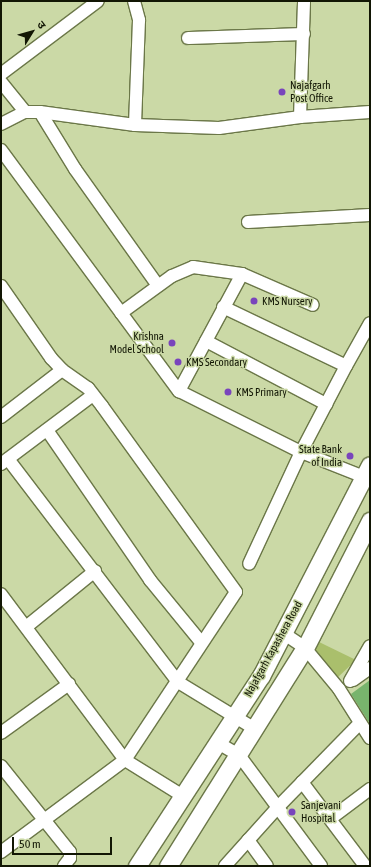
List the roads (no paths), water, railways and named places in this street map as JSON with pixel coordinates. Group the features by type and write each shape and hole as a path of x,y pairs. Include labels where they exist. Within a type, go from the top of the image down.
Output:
{"main road":[{"name":"Najafgarh Kapashera Road","path":"137,866 260,676 368,473"},
{"path":"173,864 305,648 370,521"}],"street":[{"path":"1,74 98,1"},
{"path":"134,1 139,20 135,125"},
{"path":"300,117 304,1"},
{"path":"188,38 304,34"},
{"path":"1,82 25,112"},
{"path":"1,124 25,112 40,112 135,125 219,128 300,117 370,112"},
{"path":"40,112 75,169 158,286"},
{"path":"1,150 179,391 301,452 368,473"},
{"path":"248,222 370,215"},
{"path":"121,313 184,269 193,267 242,274 313,305"},
{"path":"179,391 242,274"},
{"path":"1,286 5,301 62,370 75,377 93,395 235,590 201,642 178,682 125,760 1,852"},
{"path":"223,307 346,366"},
{"path":"249,564 301,452 370,323"},
{"path":"206,341 326,404"},
{"path":"1,417 62,370"},
{"path":"93,395 4,462 95,572 178,682 255,729"},
{"path":"47,430 150,580 201,642"},
{"path":"26,627 95,572"},
{"path":"1,594 125,760 183,796"},
{"path":"283,633 305,648 339,689 359,724 370,738"},
{"path":"350,681 370,646"},
{"path":"339,689 370,668"},
{"path":"1,733 69,684"},
{"path":"225,866 278,807 359,724"},
{"path":"218,743 239,755 322,866"},
{"path":"1,766 45,819 71,855 64,866"},
{"path":"302,782 365,866"},
{"path":"330,819 370,789"},
{"path":"248,840 267,866"}],"place":[{"name":"Najafgarh Post Office","path":"282,92"},
{"name":"KMS Nursery","path":"254,301"},
{"name":"Krishna Model School","path":"172,343"},
{"name":"KMS Secondary","path":"178,362"},
{"name":"KMS Primary","path":"228,392"},
{"name":"State Bank of India","path":"350,456"},
{"name":"Sanjevani Hospital","path":"292,812"}]}
